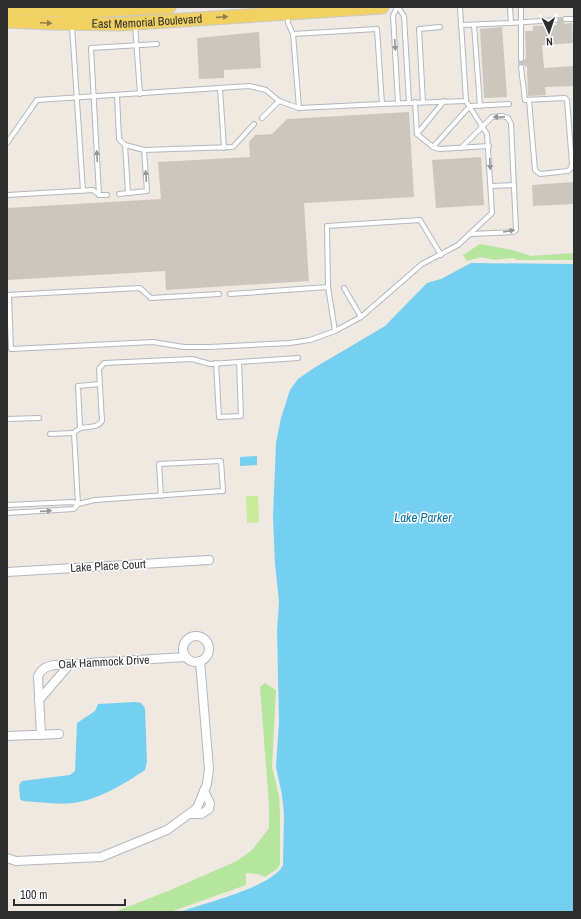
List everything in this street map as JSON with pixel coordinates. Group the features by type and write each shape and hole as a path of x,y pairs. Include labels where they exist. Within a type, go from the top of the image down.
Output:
{"main road":[{"name":"East Memorial Boulevard","path":"7,8 90,9 169,7"},
{"path":"183,20 206,11 211,7"},
{"name":"East Memorial Boulevard","path":"7,21 72,24 135,23 382,7"}],"street":[{"name":"Lake Place Court","path":"7,572 209,560"},
{"path":"199,636 206,641 209,648 207,656 200,660 193,661 186,657 183,650 185,642 191,637 199,636"},
{"name":"Oak Hammock Drive","path":"41,735 38,676 41,670 54,665 186,657"},
{"path":"7,858 16,861 101,857 167,830 197,808 204,791 209,769 200,660"},
{"path":"39,700 70,664"},
{"path":"7,736 59,734"}],"lane":[{"path":"398,103 393,16 397,7 404,16 409,102"},
{"path":"219,294 151,298 140,288 8,295 9,349 132,342 153,342 184,347 290,343 310,340 335,331 361,317 422,264 458,245 492,214 489,146 487,134 466,101 460,7"},
{"path":"510,7 511,23"},
{"path":"521,7 521,59"},
{"path":"287,13 288,23 293,34 299,108"},
{"path":"565,19 574,19"},
{"path":"461,25 556,20"},
{"path":"135,23 140,94"},
{"path":"72,24 83,191"},
{"path":"474,25 480,106"},
{"path":"423,102 419,29 440,27"},
{"path":"293,34 377,29 382,104"},
{"path":"99,195 91,48 157,44"},
{"path":"521,67 524,98 529,100 565,98 567,100 573,163 568,172 540,174 535,170 529,100"},
{"path":"7,143 9,137 37,100 249,86 266,90 279,101 299,108 409,102 466,101"},
{"path":"220,88 224,148"},
{"path":"117,95 119,139 125,145 144,150 234,147 254,124"},
{"path":"262,118 279,101"},
{"path":"418,134 444,101"},
{"path":"415,102 418,134 433,147 440,149 489,146"},
{"path":"433,147 470,106 509,104"},
{"path":"462,148 492,117 508,118 511,124 516,230 513,232 470,234"},
{"path":"125,145 128,193"},
{"path":"119,194 147,191 144,150"},
{"path":"491,186 514,186"},
{"path":"7,195 93,190 99,195 107,195"},
{"path":"335,331 328,287 327,226 420,220 441,254"},
{"path":"230,294 328,287"},
{"path":"344,288 361,317"},
{"path":"50,434 74,433 80,427 98,425 102,421 99,369 104,363 192,359 210,364 216,364 298,358"},
{"path":"216,364 219,417 241,416 239,362"},
{"path":"80,427 78,386 100,384"},
{"path":"7,419 39,418"},
{"path":"7,513 74,509 78,504 74,433"},
{"path":"7,505 73,502 78,504 94,500 161,496 224,491 221,461 159,464 161,496"}],"green space":[{"path":"480,244 513,250 531,256 574,253 574,260 517,260 513,258 495,260 481,257 467,261 463,255"},
{"path":"246,496 258,496 259,522 247,523"},
{"path":"265,683 276,690 272,767 279,796 280,814 280,864 277,869 265,877 258,874 246,873 246,885 170,912 114,912 168,891 237,861 252,850 269,828 269,805 260,687"}],"water":[{"name":"Lake Parker","path":"471,263 574,264 574,912 180,912 252,887 277,873 283,865 284,814 282,795 276,767 279,722 277,630 279,602 275,564 273,517 276,443 281,418 290,390 298,379 314,368 385,326 427,283 441,279"},
{"path":"257,456 257,465 240,466 240,457"},
{"path":"141,703 145,708 147,762 145,770 110,791 92,799 67,804 54,804 23,801 20,799 19,785 22,781 70,775 75,771 77,723 95,711 98,704"}],"building":[{"path":"558,17 562,17 565,24 572,23 573,43 542,45 544,68 574,66 574,86 545,87 546,95 528,96 527,67 522,64 518,65 518,61 522,62 526,58 525,31 533,31 533,26 556,25 559,20"},
{"path":"502,27 507,97 484,98 480,29"},
{"path":"259,32 261,68 224,70 224,78 199,79 197,38"},
{"path":"409,112 414,197 304,203 309,281 166,290 165,271 7,280 7,208 161,199 158,162 250,157 249,142 255,135 272,134 287,119"},
{"path":"481,157 484,205 436,208 432,160"},
{"path":"574,182 574,204 533,206 532,185"}]}
